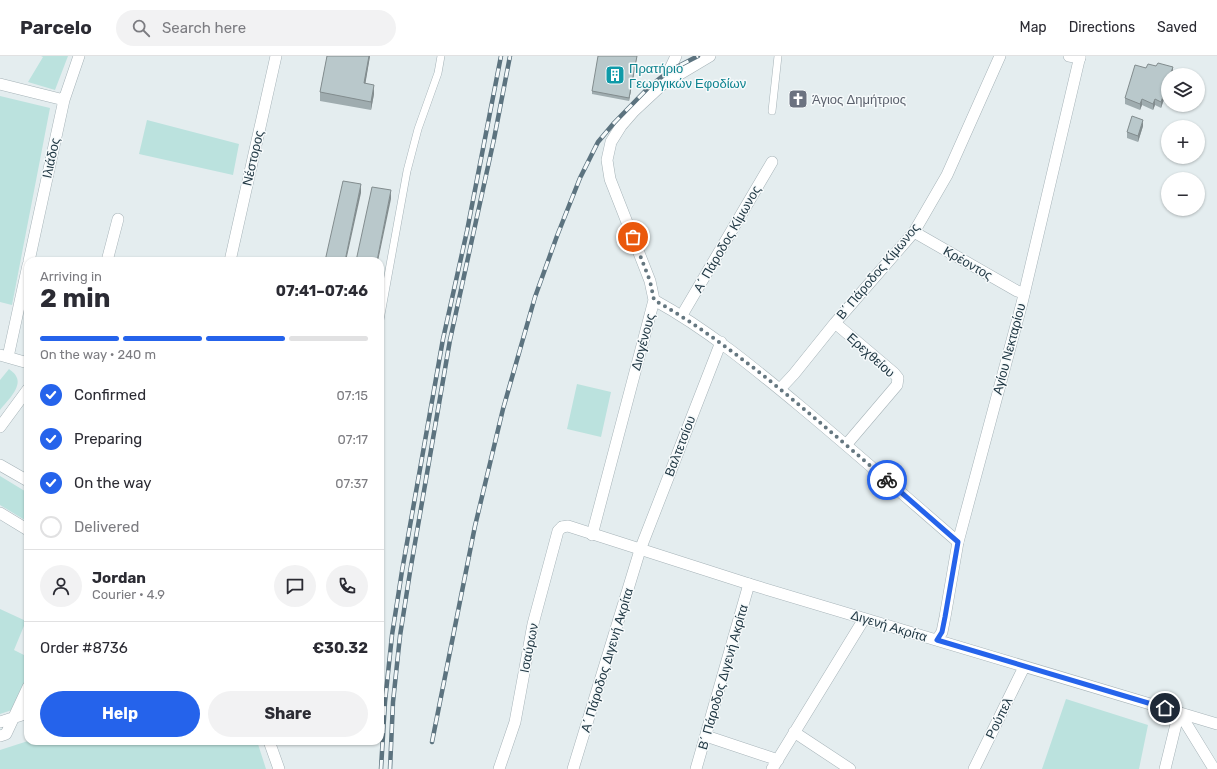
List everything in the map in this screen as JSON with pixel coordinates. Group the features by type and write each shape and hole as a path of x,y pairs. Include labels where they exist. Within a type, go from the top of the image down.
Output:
{"street":[{"name":"Ιλιάδος","path":"30,257 64,100 79,56"},
{"name":"Νέστορος","path":"231,257 276,56"},
{"name":"Διογένους","path":"592,535 654,300 650,281 610,179 607,160 611,142 621,126 634,111 663,84 676,56"},
{"path":"663,84 710,56"},
{"name":"Β΄ Πάροδος Κίμωνος","path":"780,390 835,323 914,232 947,175 1000,56"},
{"name":"Αγίου Νεκταρίου","path":"937,640 942,632 958,542 1024,293 1076,57"},
{"path":"0,84 64,100"},
{"name":"Α΄ Πάροδος Κίμωνος","path":"682,315 772,162"},
{"path":"109,257 118,219"},
{"name":"Κρέοντος","path":"914,232 1017,291 1024,293"},
{"path":"24,280 4,356 24,361"},
{"path":"654,300 682,315 721,342 846,445 958,542"},
{"name":"Ερεχθείου","path":"835,323 898,378 897,385 846,445"},
{"name":"Βαλτετσίου","path":"640,550 721,342"},
{"path":"0,427 24,394"},
{"path":"0,465 24,479"},
{"path":"0,514 24,528"},
{"name":"Διγενή Ακρίτα","path":"562,527 568,526 592,535 749,584 1217,724"},
{"name":"Ισαύρων","path":"499,769 515,722 533,624 558,531 562,527"},
{"name":"Α΄ Πάροδος Διγενή Ακρίτα","path":"573,769 640,550"},
{"name":"Β΄ Πάροδος Διγενή Ακρίτα","path":"696,769 749,584"},
{"path":"706,736 775,764 864,619"},
{"name":"Ρούπελ","path":"974,769 1024,667"},
{"path":"3,735 24,696"},
{"path":"1165,769 1179,712"},
{"path":"1179,712 1214,769"},
{"path":"0,722 24,714"},
{"path":"794,732 850,769"},
{"path":"270,745 279,769"}],"lane":[{"path":"384,298 407,171 418,129 438,73 441,56"},
{"path":"772,111 778,56"}],"green space":[{"path":"41,56 68,56 55,90 28,82 43,57"},
{"path":"0,96 50,108 12,305 0,302"},
{"path":"147,120 239,144 233,175 139,154"},
{"path":"9,369 14,373 18,380 17,385 13,394 0,410 0,380"},
{"path":"577,384 611,392 601,437 567,429"},
{"path":"0,476 24,491 24,520 0,505"},
{"path":"0,609 24,620 24,626 14,650 24,655 24,684 12,710 0,714"},
{"path":"1066,699 1148,725 1139,769 1042,769"},
{"path":"24,742 24,745 258,745 266,769 0,769 0,750"}],"building":[{"path":"327,56 369,56 364,83 374,85 371,102 320,92"},
{"name":"Πρατήριο Γεωργικών Εφοδίων","path":"598,56 637,56 629,98 592,91"},
{"path":"1158,63 1173,67 1161,68 1161,102 1155,99 1153,104 1142,99 1140,104 1125,98 1135,65 1146,68 1148,64 1156,66"},
{"path":"1132,116 1143,120 1138,136 1127,132"},
{"path":"343,181 361,184 346,257 326,257"},
{"path":"372,187 391,190 378,257 357,257"}],"railway":[{"path":"384,719 392,635 402,571 443,339 467,231 501,56"},
{"path":"390,769 393,702 400,636 410,572 450,340 494,139 510,56"},
{"path":"432,742 475,526 503,409 535,297 557,236 580,178 598,142 649,87 669,71 698,56"},
{"path":"381,769 382,745"}],"way so far":[{"path":"633,237 650,281 654,300 682,315 721,342 887,480"}],"place":[{"name":"Πρατήριο Γεωργικών Εφοδίων","path":"615,75"},
{"name":"Άγιος Δημήτριος","path":"798,99"}],"route":[{"path":"887,480 958,542 942,632 937,640 1165,708"}]}
